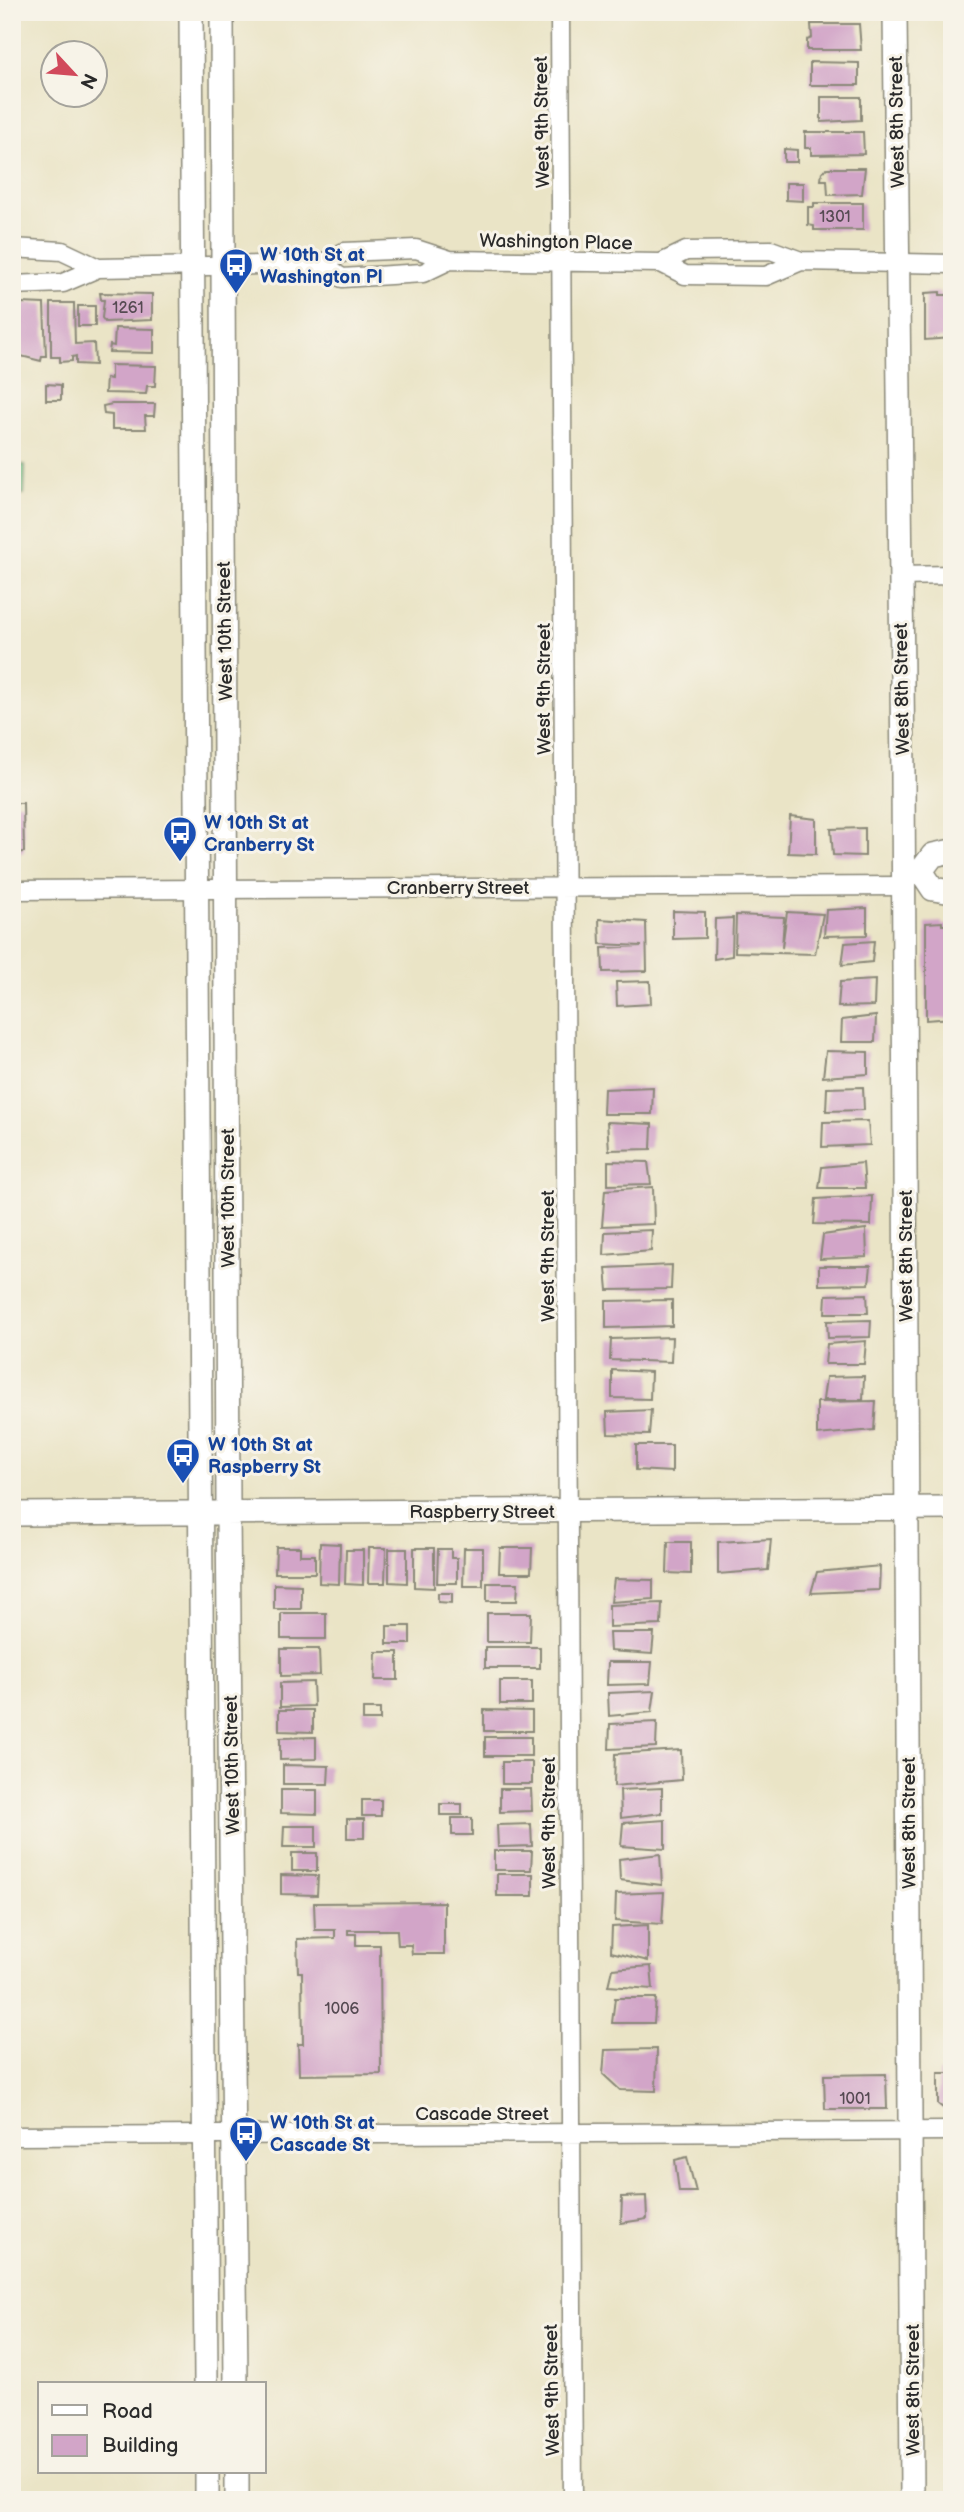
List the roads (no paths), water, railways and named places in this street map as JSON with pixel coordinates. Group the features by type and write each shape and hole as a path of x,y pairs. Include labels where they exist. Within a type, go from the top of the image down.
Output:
{"street":[{"name":"West 10th Street","path":"191,12 206,2382"},
{"name":"West 10th Street","path":"222,12 228,1512 236,2382"},
{"name":"West 9th Street","path":"561,12 569,1511 569,2133 573,2500"},
{"name":"West 8th Street","path":"895,12 899,576 909,875 907,1508 912,2500"},
{"name":"Washington Place","path":"12,248 62,251 98,268"},
{"name":"Washington Place","path":"12,285 63,283 98,268 322,264 344,252 416,249 450,260 662,263 686,251 771,250 801,261 896,265 952,264"},
{"name":"Washington Place","path":"322,264 342,278 423,273 450,260"},
{"name":"Washington Place","path":"662,263 685,275 766,276 801,261"},
{"path":"899,576 952,575"},
{"path":"195,578 224,578"},
{"path":"952,851 933,855 909,875 933,889 952,892"},
{"name":"Cranberry Street","path":"12,890 565,886 909,875"},
{"path":"198,1202 228,1202"},
{"name":"Raspberry Street","path":"12,1514 952,1508"},
{"path":"203,1916 232,1916"},
{"name":"Cascade Street","path":"12,2136 952,2131"},
{"path":"207,2474 207,2500"},
{"path":"237,2474 237,2500"}],"place":[{"name":"W 10th St at Washington Pl","path":"236,295"},
{"name":"W 10th St at Cranberry St","path":"180,863"},
{"name":"W 10th St at Raspberry St","path":"183,1485"},
{"name":"W 10th St at Cascade St","path":"246,2163"}]}
